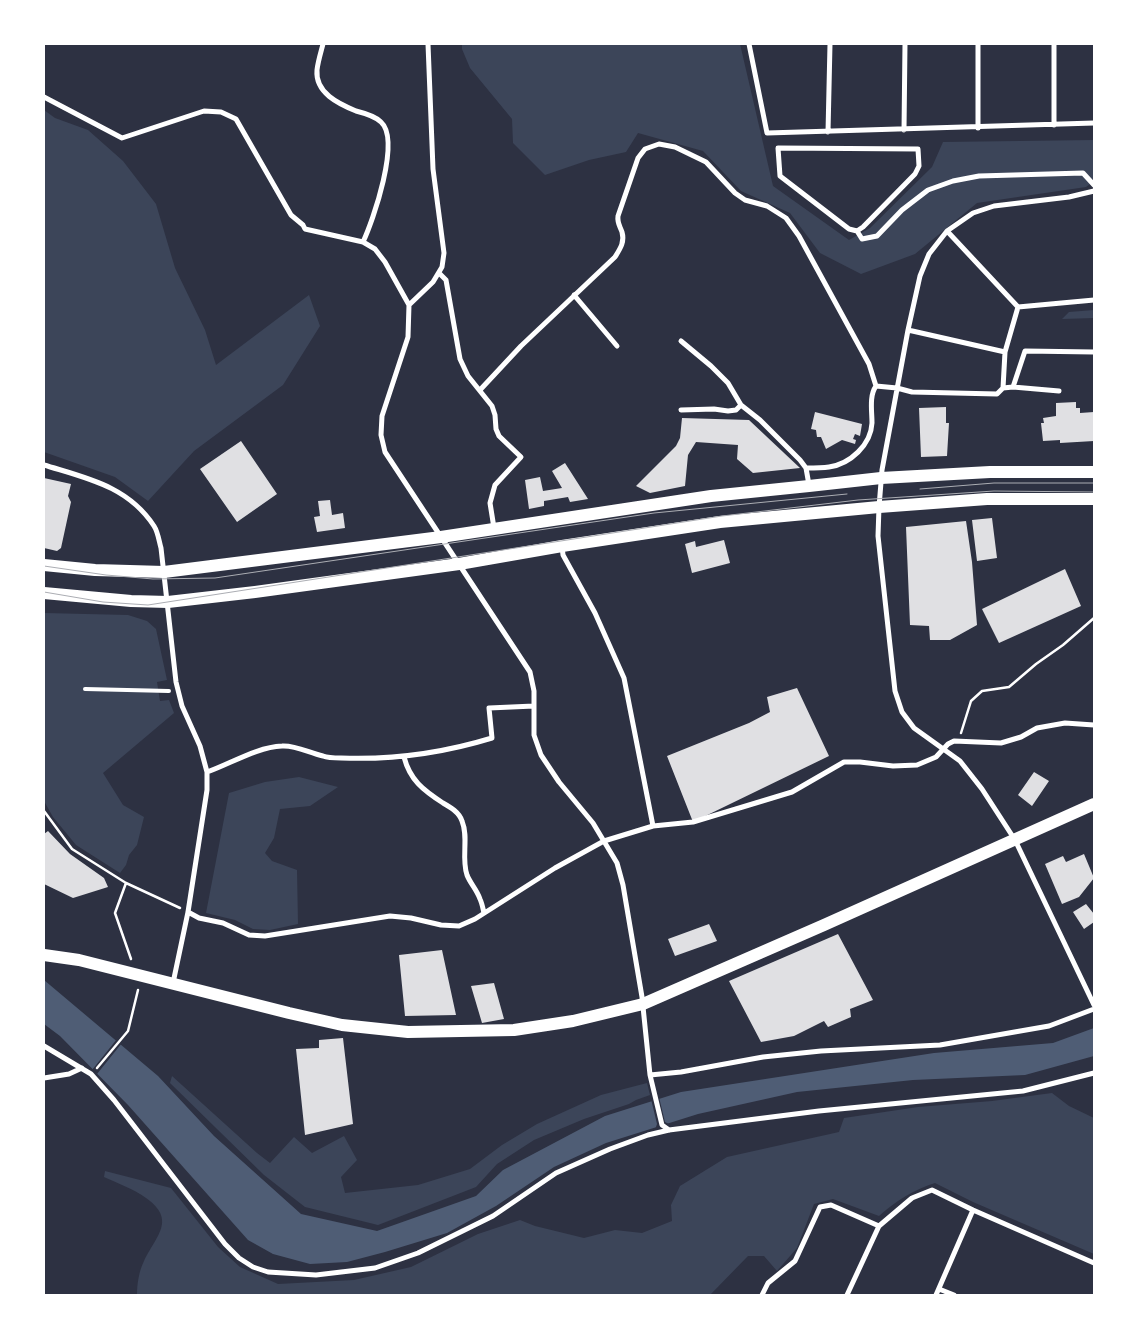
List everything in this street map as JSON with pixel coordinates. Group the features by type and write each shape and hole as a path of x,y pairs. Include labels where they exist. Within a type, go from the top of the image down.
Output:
{"main road":[{"path":"44,565 95,570 164,572 440,537 712,496 881,478 990,472 1094,472"},
{"path":"44,592 131,601 168,602 459,564 720,522 987,499 1094,499"},
{"path":"44,955 79,960 342,1025 408,1032 514,1030 573,1021 643,1004 824,926 1094,804"}],"street":[{"path":"324,44 317,70 319,83 327,94 340,105 373,117 382,122 386,130 388,149 382,189 363,242"},
{"path":"409,305 433,282 439,273 442,267 444,252 433,169 428,44"},
{"path":"750,44 767,133 1094,123"},
{"path":"828,132 830,44"},
{"path":"904,130 905,44"},
{"path":"978,44 978,128"},
{"path":"1054,44 1054,125"},
{"path":"44,97 122,138 204,111 221,112 236,119 291,215 303,224 305,230 363,242 375,250 385,262 409,305 408,337 382,416 381,435 385,452 530,672 534,691 534,735 540,755 593,824 617,863 623,885 643,1004 650,1077 662,1125 669,1130"},
{"path":"480,390 520,346 615,257 623,244 623,233 617,222 618,216 638,158 645,149 659,144 675,148 706,162 735,193 746,200 767,206 786,218 799,236 869,364 876,386 872,397 872,426 865,446 847,461 831,467 806,468"},
{"path":"857,231 915,174 919,166 918,149 778,148 780,176 849,229 857,231 862,239 877,236 902,210 928,190 962,179 979,176 1084,173 1094,185"},
{"path":"1094,191 994,206 974,213 947,231 928,254 920,276 908,330 881,478 878,507 878,536 895,691 902,712 914,728 960,761 982,789 1015,840 1094,1004"},
{"path":"947,231 1018,307"},
{"path":"439,273 446,280 460,359 468,376 492,406 496,430 499,436 521,457 495,485 490,503 494,529"},
{"path":"574,295 617,346"},
{"path":"1018,307 1094,300"},
{"path":"1003,388 1005,352 1018,307"},
{"path":"908,330 1005,352"},
{"path":"681,341 728,382 741,405 800,460 806,468 809,486"},
{"path":"1013,387 1025,351 1094,352"},
{"path":"876,386 912,392 997,394 1003,388 1013,387 1059,391"},
{"path":"681,410 714,409 728,411 736,410 741,405"},
{"path":"44,465 94,480 120,492 155,527 161,548 176,682 182,706 200,746 207,772 188,912 172,984"},
{"path":"562,546 563,555 595,614 624,678 653,826"},
{"path":"207,772 255,752 282,746 298,748 323,756 342,758 404,757 467,746 492,738 489,708 534,706"},
{"path":"188,912 199,918 223,923 249,935 265,936 390,916 411,918 441,926 458,926 484,914 555,868 604,841 653,826 693,822 792,792 844,762 893,766 917,765 936,758 943,748 954,741 1002,743 1021,737 1036,728 1064,723 1094,725"},
{"path":"404,757 407,770 418,784 432,796 454,810 462,820 465,841 464,860 467,875 480,899 484,914"},
{"path":"650,1077 763,1057 821,1051 940,1045 1049,1026 1094,1009"},
{"path":"44,1046 91,1074 114,1100 225,1244 239,1258 253,1267 268,1272 316,1275 375,1268 418,1253 493,1216 556,1173 610,1148 648,1135 669,1130 819,1111 1023,1091 1094,1073"},
{"path":"44,1078 70,1074 82,1068"},
{"path":"847,1295 878,1226 912,1198 932,1190 1094,1263"},
{"path":"762,1295 768,1283 795,1261 820,1207 831,1205 878,1226"},
{"path":"936,1295 973,1210"},
{"path":"939,1289 954,1295"}],"lane":[{"path":"85,689 169,691"}],"path":[{"path":"954,741 963,732 971,701 982,691 1009,687 1036,664 1063,646 1094,618"},
{"path":"44,810 72,849 126,883 188,912"},
{"path":"126,883 115,914 131,959"},
{"path":"93,1072 128,1031 138,990"}],"shaded area":[{"path":"462,44 740,44 773,186 849,240 870,228 932,167 943,142 1094,140 1094,181 1086,187 977,203 915,254 861,274 820,253 790,213 741,191 703,151 638,133 626,152 589,160 545,175 513,143 512,119 470,68 462,49"},
{"path":"44,110 55,118 88,130 123,161 156,204 175,268 205,330 216,365 309,295 320,326 283,385 194,451 148,501 115,477 44,452"},
{"path":"1094,310 1094,318 1062,319 1069,312"},
{"path":"44,613 128,615 147,621 156,629 167,680 157,682 160,701 169,700 174,713 103,773 123,805 144,817 137,845 129,855 126,865 120,873 76,845 53,817 44,801"},
{"path":"299,777 338,787 310,806 280,809 274,838 265,853 272,861 297,870 298,924 270,930 253,929 235,920 206,913 229,793 265,782"},
{"path":"44,980 158,1076 214,1136 301,1214 377,1231 476,1196 503,1170 605,1116 681,1092 934,1053 1053,1043 1094,1028 1094,1056 1025,1075 913,1080 797,1092 698,1114 606,1143 554,1167 496,1206 447,1233 347,1262 310,1264 273,1254 248,1240 128,1105 60,1036 44,1024"},
{"path":"172,1076 270,1163 294,1137 312,1153 344,1136 357,1160 341,1177 345,1193 418,1185 470,1169 502,1145 537,1124 601,1095 647,1083 650,1095 534,1140 497,1164 476,1187 378,1225 305,1207 264,1175 170,1083"},
{"path":"1052,1093 1069,1106 1094,1118 1094,1254 973,1202 935,1183 905,1196 879,1216 833,1199 814,1204 797,1248 777,1271 764,1256 748,1256 710,1295 137,1295 142,1265 158,1236 162,1221 155,1206 146,1198 104,1177 105,1171 171,1188 218,1247 240,1267 278,1284 354,1280 411,1267 478,1234 520,1220 535,1226 584,1238 615,1230 642,1233 672,1221 671,1205 680,1186 727,1157 839,1132 844,1118 918,1107 992,1101"}],"pier":[{"path":"117,1039 122,1043 97,1074 92,1070"},
{"path":"659,1097 665,1122 671,1125 655,1130 657,1124 651,1099"}],"building":[{"path":"1076,402 1076,408 1080,408 1080,413 1094,412 1094,441 1060,443 1060,440 1043,441 1041,423 1044,423 1043,418 1056,416 1056,403"},
{"path":"946,407 946,423 949,423 947,456 921,457 919,408"},
{"path":"815,412 862,424 860,436 855,434 853,439 856,440 855,444 842,440 826,449 821,437 817,437 816,430 811,429"},
{"path":"682,418 749,420 800,468 753,473 737,459 738,445 696,442 688,455 685,486 650,493 636,486 676,446 680,438"},
{"path":"241,441 277,494 237,522 200,469"},
{"path":"565,463 588,499 570,502 568,497 544,501 544,506 529,509 525,480 540,477 543,491 562,488 552,471"},
{"path":"44,478 71,484 68,496 71,502 61,548 57,551 44,548"},
{"path":"330,500 332,515 343,513 345,528 317,532 314,517 320,516 318,501"},
{"path":"992,518 997,558 977,561 972,520"},
{"path":"966,521 972,562 977,625 950,640 930,640 929,626 910,625 906,527"},
{"path":"724,540 730,563 692,573 685,544 695,541 696,547"},
{"path":"1065,569 1081,606 999,643 982,609"},
{"path":"797,688 829,756 693,822 667,756 749,723 770,712 767,697"},
{"path":"1034,772 1049,781 1032,806 1018,795"},
{"path":"48,831 70,854 104,878 108,887 73,898 44,884 44,834"},
{"path":"1084,854 1094,878 1079,897 1062,904 1045,864 1063,856 1066,862"},
{"path":"1086,904 1094,914 1094,922 1084,929 1073,912"},
{"path":"709,924 717,941 675,956 668,939"},
{"path":"838,934 873,1000 850,1009 851,1017 828,1027 824,1021 794,1036 761,1042 729,981"},
{"path":"442,950 456,1015 405,1016 399,955"},
{"path":"494,983 504,1019 482,1023 471,986"},
{"path":"343,1038 353,1124 305,1135 296,1049 319,1048 319,1040"}],"tram line":[{"path":"920,489 994,483 1094,483"},
{"path":"44,592 103,602 148,605 722,516 858,500 994,491 1094,492"},
{"path":"44,566 106,575 153,579 215,578 654,513 847,494"}]}
